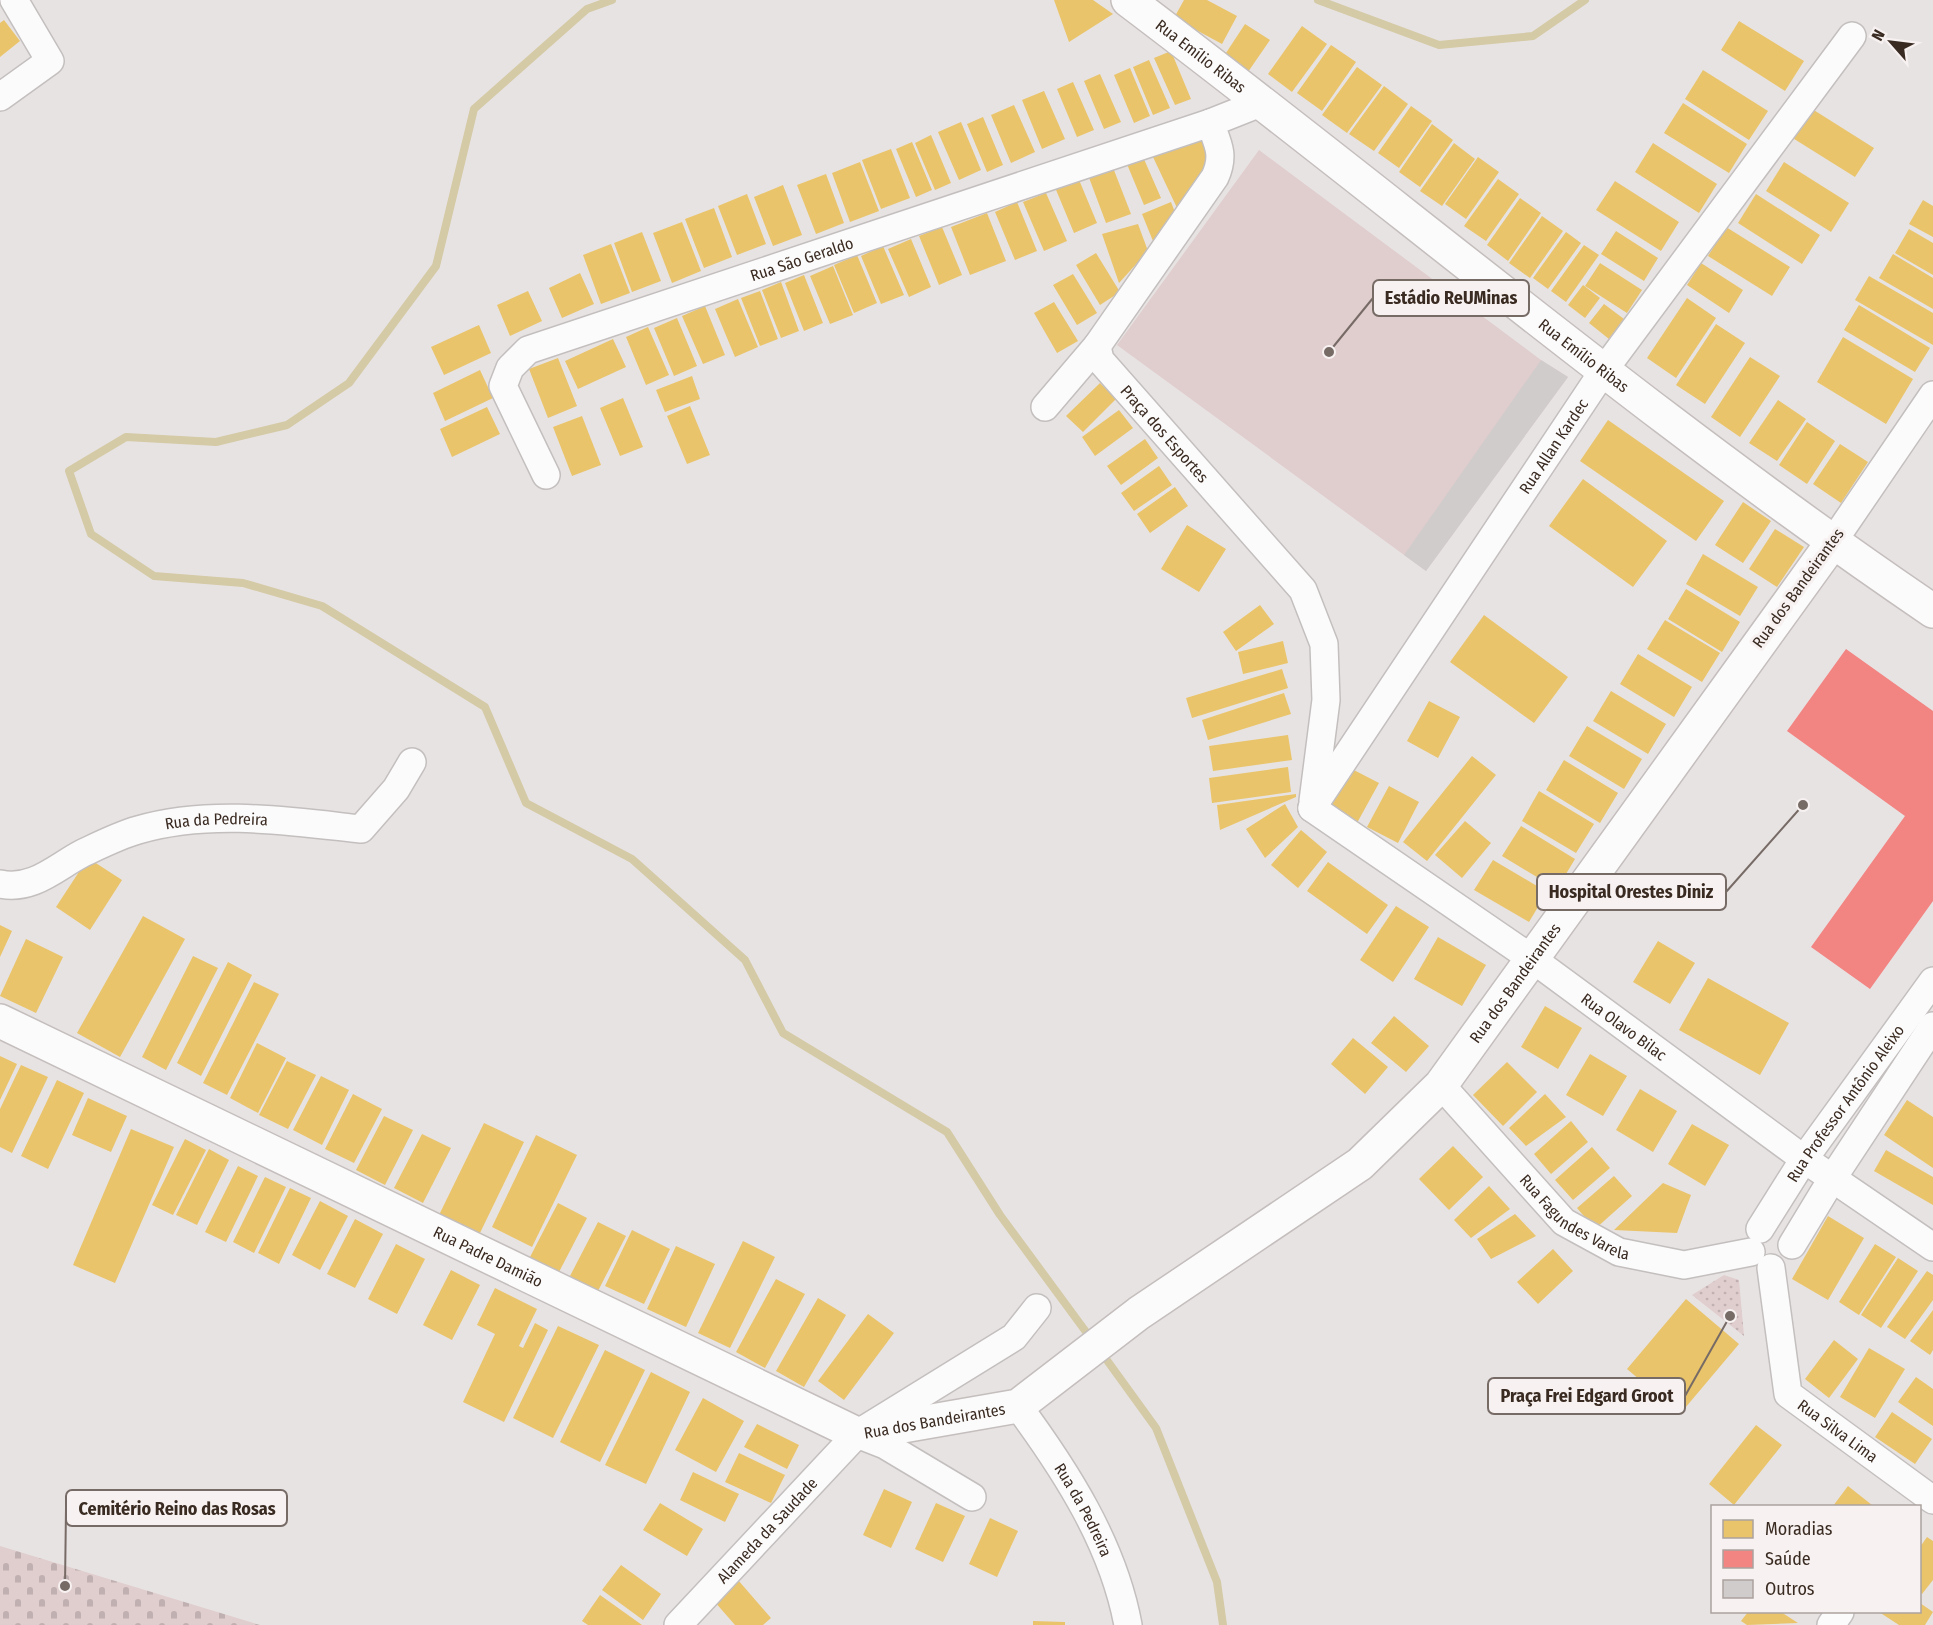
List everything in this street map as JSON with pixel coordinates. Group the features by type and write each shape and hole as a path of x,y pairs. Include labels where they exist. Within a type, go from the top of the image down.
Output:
{"street":[{"path":"0,98 50,61 14,0"},
{"name":"Rua Emílio Ribas","path":"1128,0 1263,102 1604,370 1832,543 1933,611"},
{"name":"Rua Allan Kardec","path":"1312,808 1604,370 1852,36"},
{"path":"1045,407 1097,346 1215,177 1221,164 1220,149 1210,123 1263,102"},
{"name":"Rua São Geraldo","path":"546,475 503,386 510,368 528,350 1210,123"},
{"name":"Praça dos Esportes","path":"1097,346 1100,360 1303,591 1324,644 1326,700 1312,808"},
{"name":"Rua dos Bandeirantes","path":"857,1434 1018,1406 1073,1361 1139,1313 1360,1164 1441,1085 1832,543 1933,395"},
{"name":"Rua da Pedreira","path":"0,884 35,882 84,853 138,830 204,820 265,818 361,829 396,789 412,762"},
{"name":"Rua Olavo Bilac","path":"1312,808 1531,958 1804,1160 1933,1247"},
{"name":"Rua Professor Antônio Aleixo","path":"1933,981 1804,1160 1760,1249 1782,1264 1789,1256 1792,1245 1832,1179 1933,1026"},
{"name":"Rua Padre Damião","path":"0,1021 857,1434 885,1445 972,1497"},
{"name":"Rua Fagundes Varela","path":"1441,1085 1564,1222 1618,1252 1684,1265 1760,1249"},
{"path":"1760,1249 1769,1226 1780,1227 1788,1234 1792,1245"},
{"name":"Rua Silva Lima","path":"1760,1249 1788,1394 1926,1495"},
{"name":"Rua dos Bandeirantes","path":"857,1434 1014,1337 1037,1308"},
{"name":"Rua da Pedreira","path":"1018,1406 1059,1462 1095,1531 1111,1568 1128,1625"},
{"name":"Alameda da Saudade","path":"678,1625 857,1434"}],"green space":[{"path":"1259,150 1541,360 1568,377 1426,571 1117,345"},
{"path":"1724,1275 1739,1280 1744,1336 1692,1295"},
{"path":"0,1546 260,1625 0,1625"}],"building: Moradias":[{"path":"1054,0 1093,0 1113,14 1069,42"},
{"path":"1184,0 1207,0 1237,16 1222,44 1174,18"},
{"path":"4,20 20,41 0,57 0,23"},
{"path":"1739,21 1804,61 1785,91 1721,50"},
{"path":"1245,24 1270,40 1248,72 1224,56"},
{"path":"1302,26 1327,44 1292,92 1268,74"},
{"path":"1331,45 1356,62 1322,111 1297,93"},
{"path":"1171,51 1191,99 1175,105 1154,58"},
{"path":"1149,60 1170,108 1153,115 1133,67"},
{"path":"1357,67 1382,85 1347,133 1322,115"},
{"path":"1130,68 1150,116 1134,123 1114,75"},
{"path":"1703,70 1768,111 1749,140 1685,99"},
{"path":"1100,74 1121,122 1104,129 1084,81"},
{"path":"1073,82 1094,130 1077,137 1057,89"},
{"path":"1384,86 1408,104 1374,151 1349,134"},
{"path":"1044,91 1065,139 1042,149 1022,100"},
{"path":"1683,103 1747,144 1729,173 1664,133"},
{"path":"1014,105 1035,152 1011,163 991,115"},
{"path":"1411,106 1432,121 1399,168 1378,153"},
{"path":"1809,107 1874,148 1855,177 1791,137"},
{"path":"983,117 1003,165 987,172 967,124"},
{"path":"961,122 981,170 959,180 938,132"},
{"path":"1432,124 1453,140 1420,187 1399,172"},
{"path":"1206,133 1214,166 1178,210 1153,157"},
{"path":"931,135 951,183 935,190 915,143"},
{"path":"912,142 932,190 916,197 896,149"},
{"path":"1454,143 1475,159 1442,206 1420,191"},
{"path":"1653,143 1717,184 1699,213 1635,172"},
{"path":"891,149 910,198 881,209 862,160"},
{"path":"1140,150 1161,198 1144,205 1124,157"},
{"path":"1478,157 1499,172 1466,219 1445,204"},
{"path":"860,162 879,211 850,222 832,173"},
{"path":"1784,162 1849,203 1831,232 1766,191"},
{"path":"1112,165 1131,214 1106,223 1088,175"},
{"path":"826,174 844,223 816,234 797,185"},
{"path":"1077,175 1097,223 1074,233 1054,185"},
{"path":"1498,179 1519,194 1486,241 1464,226"},
{"path":"1615,181 1679,222 1661,251 1596,210"},
{"path":"783,185 802,235 773,246 754,197"},
{"path":"1046,193 1067,241 1044,251 1023,202"},
{"path":"747,194 766,244 737,255 718,206"},
{"path":"1756,194 1820,235 1802,264 1738,223"},
{"path":"1520,198 1541,213 1508,261 1487,245"},
{"path":"1923,200 1933,206 1933,237 1909,224"},
{"path":"1017,202 1037,251 1015,260 995,212"},
{"path":"1171,202 1178,220 1155,246 1142,214"},
{"path":"714,208 732,257 704,268 685,219"},
{"path":"987,213 1006,261 970,275 951,227"},
{"path":"1542,216 1563,231 1530,278 1509,263"},
{"path":"682,222 701,271 672,283 653,233"},
{"path":"1138,224 1148,251 1119,283 1102,234"},
{"path":"942,227 962,275 939,285 919,236"},
{"path":"1726,227 1790,267 1772,296 1708,256"},
{"path":"1909,229 1933,243 1933,275 1895,253"},
{"path":"1616,231 1658,258 1644,281 1601,254"},
{"path":"642,232 661,281 632,292 614,243"},
{"path":"1566,232 1581,243 1548,289 1533,278"},
{"path":"911,239 931,287 909,297 888,249"},
{"path":"611,244 630,293 601,304 583,255"},
{"path":"1584,245 1599,255 1566,302 1551,291"},
{"path":"883,246 904,295 881,304 861,256"},
{"path":"1096,253 1120,292 1100,305 1076,265"},
{"path":"1893,254 1933,278 1933,309 1879,278"},
{"path":"857,255 877,303 854,313 834,265"},
{"path":"1600,263 1642,290 1627,313 1585,286"},
{"path":"1701,263 1743,290 1729,313 1687,285"},
{"path":"833,266 853,315 830,324 810,276"},
{"path":"580,273 594,304 562,318 549,288"},
{"path":"1073,274 1097,313 1077,325 1053,285"},
{"path":"804,275 823,323 804,331 785,283"},
{"path":"1869,276 1933,313 1933,345 1855,300"},
{"path":"781,282 799,331 781,338 762,290"},
{"path":"1583,285 1600,298 1585,318 1568,305"},
{"path":"528,291 542,321 510,336 497,305"},
{"path":"760,291 778,339 760,346 741,298"},
{"path":"1687,298 1716,318 1676,378 1647,358"},
{"path":"738,299 758,347 735,357 715,309"},
{"path":"1054,302 1078,341 1057,353 1034,313"},
{"path":"1604,304 1624,319 1609,339 1589,323"},
{"path":"1859,305 1930,348 1915,372 1844,330"},
{"path":"705,306 725,355 703,364 682,316"},
{"path":"677,318 697,366 674,376 654,328"},
{"path":"1716,324 1745,343 1705,404 1676,385"},
{"path":"479,325 491,353 444,375 431,347"},
{"path":"648,327 669,375 646,385 626,337"},
{"path":"1843,337 1913,379 1886,424 1817,382"},
{"path":"613,339 626,367 578,389 565,361"},
{"path":"1750,357 1780,376 1740,437 1711,417"},
{"path":"558,358 577,406 548,418 529,369"},
{"path":"480,370 493,398 445,421 433,393"},
{"path":"692,376 700,399 665,412 656,390"},
{"path":"1100,383 1116,399 1083,432 1066,416"},
{"path":"623,398 643,447 620,456 600,408"},
{"path":"1778,400 1806,419 1777,461 1749,443"},
{"path":"690,406 710,455 687,464 667,416"},
{"path":"487,407 500,434 452,457 440,429"},
{"path":"1119,410 1133,428 1095,456 1082,437"},
{"path":"582,416 601,465 572,476 553,427"},
{"path":"1608,420 1724,501 1696,541 1580,461"},
{"path":"1807,422 1835,441 1807,484 1779,465"},
{"path":"1145,439 1158,458 1121,485 1107,466"},
{"path":"1840,444 1868,462 1841,503 1813,484"},
{"path":"1159,466 1172,485 1134,511 1121,493"},
{"path":"1583,479 1667,541 1633,587 1549,526"},
{"path":"1175,487 1188,506 1150,533 1137,514"},
{"path":"1743,502 1771,521 1743,563 1715,545"},
{"path":"1187,525 1226,549 1199,592 1161,569"},
{"path":"1775,529 1804,547 1777,587 1749,569"},
{"path":"1703,554 1758,587 1740,616 1686,584"},
{"path":"1686,589 1740,622 1722,652 1668,619"},
{"path":"1260,605 1274,624 1236,651 1223,632"},
{"path":"1484,615 1568,677 1534,723 1450,662"},
{"path":"1665,620 1720,653 1702,682 1647,649"},
{"path":"1283,641 1288,663 1243,674 1238,652"},
{"path":"1638,654 1692,687 1674,717 1620,684"},
{"path":"1282,669 1288,688 1192,718 1186,698"},
{"path":"1611,691 1666,724 1648,754 1593,721"},
{"path":"1284,693 1291,714 1208,740 1202,720"},
{"path":"1429,701 1460,717 1438,758 1407,741"},
{"path":"1587,726 1642,759 1624,789 1569,756"},
{"path":"1288,735 1292,760 1213,771 1209,746"},
{"path":"1472,756 1496,775 1427,861 1403,842"},
{"path":"1564,760 1618,793 1600,823 1546,790"},
{"path":"1288,767 1291,792 1212,803 1209,778"},
{"path":"1348,767 1379,783 1357,823 1326,807"},
{"path":"1389,786 1419,802 1398,843 1367,827"},
{"path":"1539,791 1594,824 1576,853 1522,821"},
{"path":"1296,794 1296,797 1220,830 1217,805"},
{"path":"1285,804 1298,827 1265,858 1246,829"},
{"path":"1465,821 1491,843 1462,878 1435,855"},
{"path":"1521,826 1575,859 1557,889 1502,856"},
{"path":"1301,830 1327,852 1298,888 1271,865"},
{"path":"88,858 122,880 90,930 56,907"},
{"path":"1493,860 1547,892 1529,922 1474,890"},
{"path":"1328,862 1388,905 1367,934 1307,891"},
{"path":"1396,906 1429,927 1393,982 1360,960"},
{"path":"143,916 185,939 120,1057 77,1033"},
{"path":"0,925 12,931 0,957"},
{"path":"1438,937 1486,965 1462,1006 1414,979"},
{"path":"26,939 63,957 36,1013 0,996"},
{"path":"1658,941 1695,963 1670,1004 1633,982"},
{"path":"193,956 218,968 166,1070 142,1057"},
{"path":"228,962 252,975 201,1076 177,1063"},
{"path":"1708,978 1789,1023 1760,1075 1679,1030"},
{"path":"254,982 279,994 227,1095 203,1083"},
{"path":"1545,1006 1582,1028 1558,1069 1521,1047"},
{"path":"1394,1016 1429,1046 1406,1072 1371,1043"},
{"path":"1353,1038 1388,1067 1365,1094 1331,1064"},
{"path":"257,1043 286,1058 258,1113 230,1098"},
{"path":"1590,1054 1627,1076 1603,1116 1566,1095"},
{"path":"0,1056 17,1064 0,1100"},
{"path":"287,1061 316,1075 288,1129 259,1115"},
{"path":"1507,1062 1537,1092 1503,1126 1473,1095"},
{"path":"21,1065 48,1077 12,1153 0,1147 0,1109"},
{"path":"321,1076 349,1090 322,1145 293,1130"},
{"path":"57,1080 84,1093 48,1169 21,1156"},
{"path":"1640,1089 1677,1111 1653,1152 1616,1130"},
{"path":"353,1094 382,1109 354,1163 325,1149"},
{"path":"1545,1094 1566,1117 1526,1146 1509,1128"},
{"path":"88,1098 127,1116 111,1152 72,1135"},
{"path":"1907,1100 1933,1117 1933,1168 1884,1135"},
{"path":"384,1116 413,1130 385,1185 356,1170"},
{"path":"1571,1121 1588,1142 1551,1174 1534,1154"},
{"path":"484,1123 524,1142 479,1235 439,1215"},
{"path":"1692,1124 1729,1145 1705,1186 1668,1164"},
{"path":"131,1129 174,1147 115,1283 73,1265"},
{"path":"422,1134 451,1148 423,1203 394,1188"},
{"path":"536,1135 577,1155 532,1247 492,1227"},
{"path":"185,1139 206,1150 173,1215 152,1205"},
{"path":"1453,1146 1483,1177 1449,1210 1419,1179"},
{"path":"1592,1147 1610,1168 1573,1200 1555,1180"},
{"path":"209,1149 229,1160 197,1225 176,1215"},
{"path":"1886,1150 1933,1177 1933,1205 1874,1171"},
{"path":"238,1166 258,1176 226,1242 205,1232"},
{"path":"1614,1176 1632,1196 1595,1229 1577,1208"},
{"path":"265,1177 286,1187 254,1253 233,1242"},
{"path":"1663,1183 1691,1195 1677,1233 1614,1230"},
{"path":"1489,1186 1510,1209 1471,1238 1454,1220"},
{"path":"290,1188 311,1198 279,1264 258,1253"},
{"path":"320,1201 348,1216 320,1270 292,1255"},
{"path":"558,1203 587,1218 559,1272 530,1257"},
{"path":"1515,1214 1536,1236 1491,1259 1477,1239"},
{"path":"1828,1216 1864,1238 1828,1300 1792,1279"},
{"path":"355,1219 383,1234 355,1288 327,1274"},
{"path":"598,1222 626,1236 598,1291 570,1276"},
{"path":"632,1230 670,1249 644,1304 605,1286"},
{"path":"743,1241 775,1257 730,1348 698,1333"},
{"path":"396,1244 425,1259 397,1314 368,1299"},
{"path":"1875,1244 1896,1257 1859,1315 1839,1302"},
{"path":"676,1246 715,1264 686,1327 647,1309"},
{"path":"1553,1249 1573,1271 1538,1304 1517,1282"},
{"path":"1898,1258 1918,1271 1881,1328 1861,1315"},
{"path":"451,1270 480,1285 452,1340 423,1325"},
{"path":"1927,1271 1933,1275 1933,1300 1905,1339 1887,1327"},
{"path":"776,1279 805,1294 765,1368 736,1352"},
{"path":"495,1288 537,1309 519,1346 523,1348 535,1323 548,1330 504,1422 463,1402 495,1334 477,1325"},
{"path":"818,1298 846,1315 804,1387 776,1371"},
{"path":"1686,1299 1739,1344 1680,1414 1627,1369"},
{"path":"1933,1310 1933,1350 1930,1355 1910,1341"},
{"path":"868,1314 894,1333 844,1400 818,1381"},
{"path":"558,1326 599,1345 553,1438 513,1418"},
{"path":"1834,1340 1858,1359 1829,1398 1805,1379"},
{"path":"1869,1348 1905,1369 1875,1418 1840,1397"},
{"path":"605,1350 645,1370 600,1462 560,1442"},
{"path":"651,1372 690,1392 646,1484 605,1465"},
{"path":"1916,1377 1933,1389 1933,1426 1898,1402"},
{"path":"703,1398 744,1421 716,1472 675,1450"},
{"path":"1892,1412 1932,1439 1915,1464 1875,1437"},
{"path":"757,1424 799,1445 787,1469 744,1447"},
{"path":"1756,1425 1782,1445 1734,1505 1709,1484"},
{"path":"739,1453 785,1475 771,1503 725,1482"},
{"path":"693,1472 739,1494 725,1522 680,1500"},
{"path":"1848,1486 1872,1505 1834,1505"},
{"path":"884,1489 912,1502 891,1548 863,1535"},
{"path":"660,1503 703,1529 687,1556 643,1530"},
{"path":"936,1503 965,1516 943,1562 915,1549"},
{"path":"990,1518 1018,1531 997,1577 969,1564"},
{"path":"1927,1537 1933,1541 1933,1580 1922,1594 1921,1593 1921,1546"},
{"path":"621,1565 661,1594 643,1620 602,1590"},
{"path":"738,1580 771,1618 763,1625 735,1625 714,1601"},
{"path":"600,1595 642,1625 588,1625 582,1621"},
{"path":"1921,1604 1933,1612 1925,1625 1899,1625 1881,1613 1921,1613"},
{"path":"1747,1613 1783,1613 1798,1623 1747,1625 1741,1621"},
{"path":"1033,1621 1065,1622 1065,1625 1033,1625"}],"building: Saúde":[{"path":"1846,649 1933,711 1933,901 1870,989 1811,947 1905,816 1787,731"}],"building: Outros":[{"path":"1541,360 1568,377 1426,571 1404,555"}],"waterway":[{"path":"612,0 587,9 474,109 436,266 349,383 287,425 216,442 126,437 69,471 91,534 154,576 243,583 322,606 485,707 526,803 632,859 745,960 783,1033 947,1132 1000,1215 1092,1340"},
{"path":"1318,0 1439,45 1533,36 1585,0"},
{"path":"1101,1352 1156,1428 1217,1582 1223,1625"}],"place":[{"name":"Estádio ReUMinas","path":"1329,352"},
{"name":"Hospital Orestes Diniz","path":"1803,805"},
{"name":"Praça Frei Edgard Groot","path":"1730,1316"},
{"name":"Cemitério Reino das Rosas","path":"65,1586"}]}
